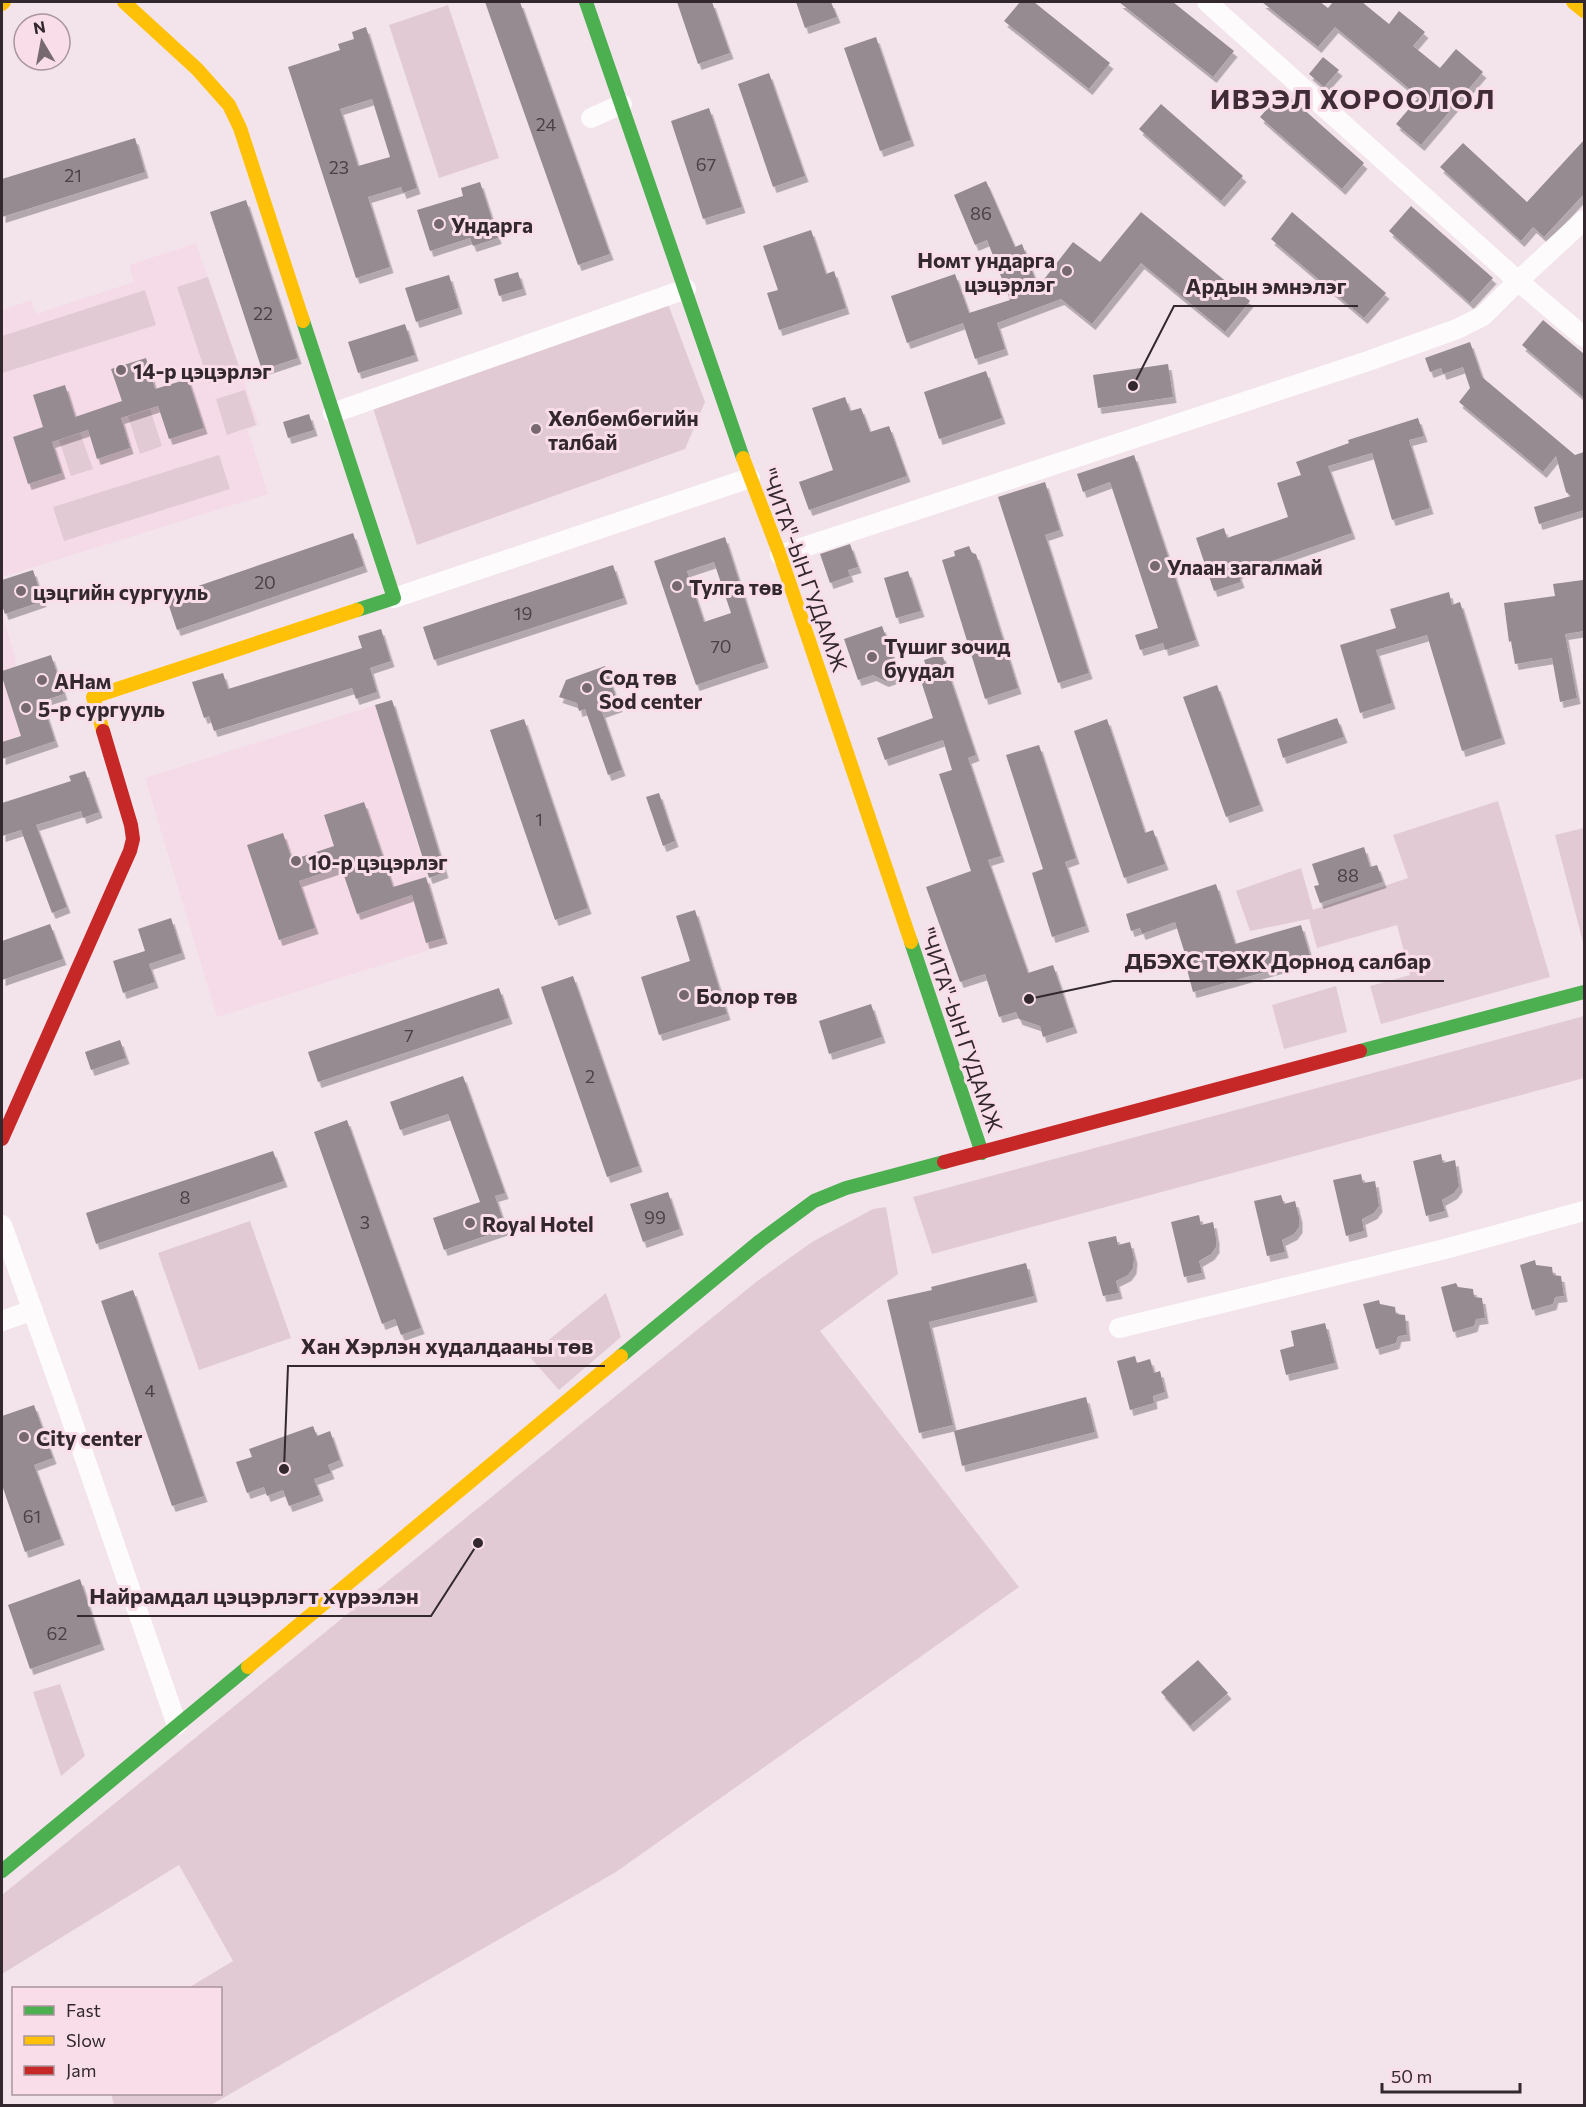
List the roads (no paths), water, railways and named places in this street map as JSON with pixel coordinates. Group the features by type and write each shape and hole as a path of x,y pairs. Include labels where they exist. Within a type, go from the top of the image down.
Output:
{"main road":[{"path":"2,1139 130,851 133,839 131,825 93,697 394,598 240,128 229,105 197,69 124,2"},
{"name":"\"ЧИТА\"-ЫН ГУДАМЖ","path":"586,2 750,478 780,555 982,1153"},
{"path":"1573,2 1584,11"},
{"path":"2,1871 760,1241 814,1201 846,1188 1584,992"}],"street":[{"path":"1207,2 1584,337"},
{"path":"591,118 621,104"},
{"path":"780,555 1311,380 1457,329 1483,316 1518,280 1584,220"},
{"path":"332,411 686,289"},
{"path":"394,598 750,478"},
{"path":"1119,1328 1445,1249 1584,1211"},
{"path":"2,1225 177,1725"},
{"path":"2,1321 33,1310"}],"place":[{"name":"Ундарга","path":"439,224"},
{"name":"Номт ундарга цэцэрлэг","path":"1067,271"},
{"name":"14-р цэцэрлэг","path":"121,370"},
{"name":"Ардын эмнэлэг","path":"1133,386"},
{"name":"Хөлбөмбөгийн талбай","path":"536,429"},
{"name":"Улаан загалмай","path":"1155,566"},
{"name":"Тулга төв","path":"677,586"},
{"name":"цэцгийн сургууль","path":"21,591"},
{"name":"Түшиг зочид буудал","path":"872,657"},
{"name":"АНам","path":"42,680"},
{"name":"Сод төв Sod center","path":"587,688"},
{"name":"5-р сургууль","path":"26,708"},
{"name":"10-р цэцэрлэг","path":"296,861"},
{"name":"Болор төв","path":"684,995"},
{"name":"ДБЭХС ТӨХК Дорнод салбар","path":"1029,999"},
{"name":"Royal Hotel","path":"470,1223"},
{"name":"City center","path":"24,1437"},
{"name":"Хан Хэрлэн худалдааны төв","path":"284,1469"},
{"name":"Найрамдал цэцэрлэгт хүрээлэн","path":"478,1543"}],"district":[{"name":"ИВЭЭЛ ХОРООЛОЛ","path":"1353,98"}]}
